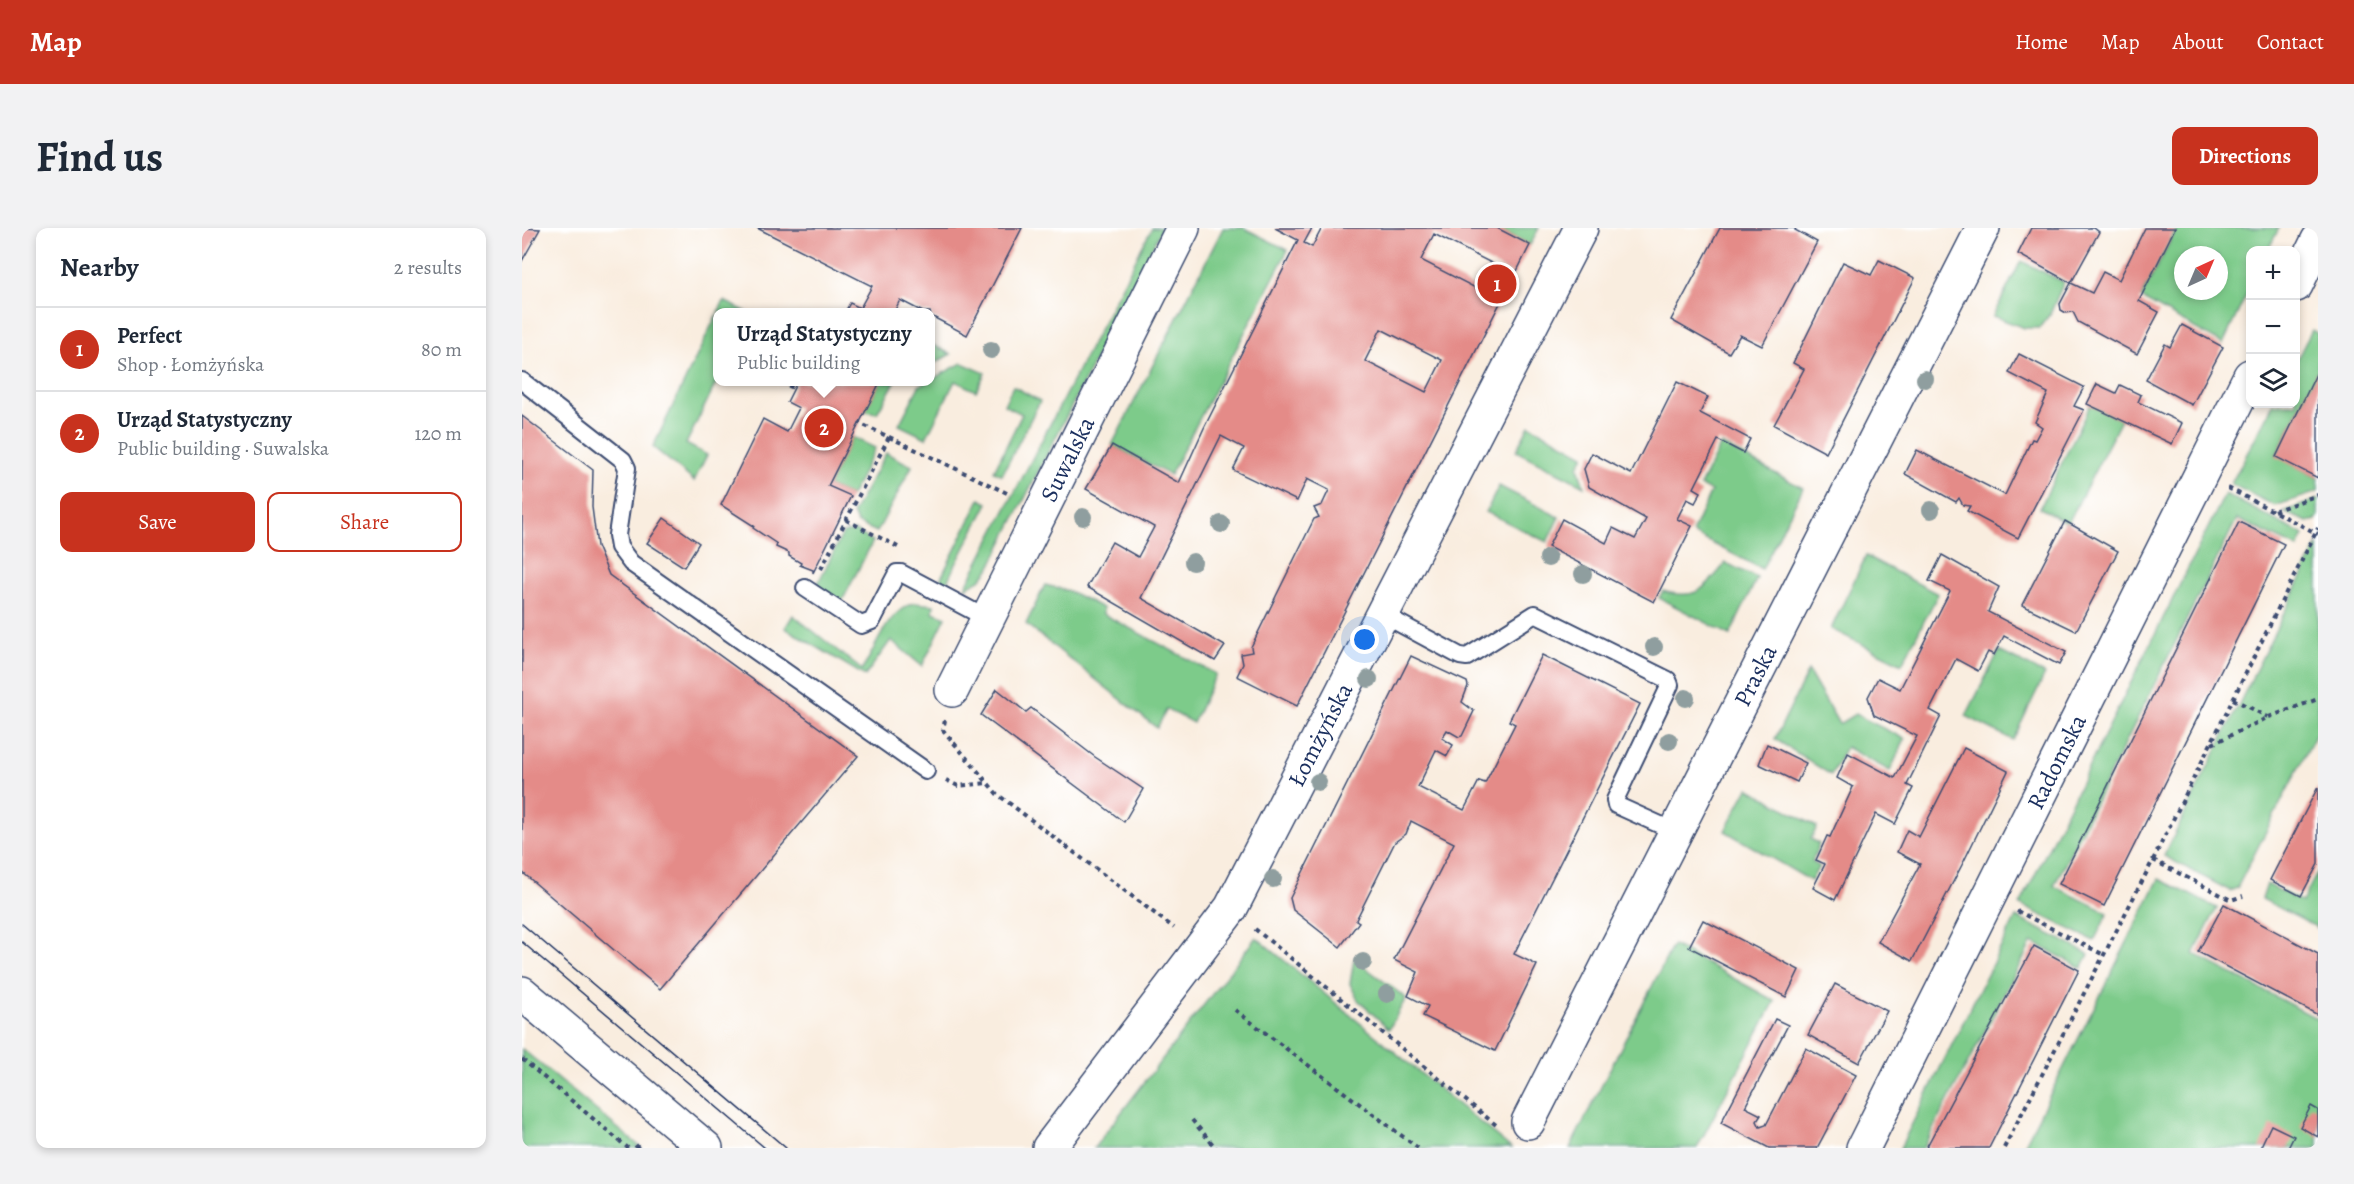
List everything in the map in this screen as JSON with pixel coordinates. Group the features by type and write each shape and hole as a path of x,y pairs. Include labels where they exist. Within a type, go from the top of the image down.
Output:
{"street":[{"name":"Suwalska","path":"952,690 1183,228"},
{"name":"Łomżyńska","path":"1049,1148 1231,908 1581,228"},
{"name":"Praska","path":"1515,1126 1676,832 1983,228"},
{"path":"2300,275 2318,240"},
{"name":"Radomska","path":"1863,1148 2246,384"},
{"path":"522,993 706,1148"}],"lane":[{"path":"522,381 623,460 627,468 617,535 619,547 625,558 927,771"},
{"path":"808,589 861,625 867,624 872,621 897,573 901,573 988,619"},
{"path":"1382,614 1460,656 1467,657 1535,614 1668,680 1670,685 1615,800 1616,805 1676,832"}],"path":[{"path":"790,386 794,388"},
{"path":"859,423 1007,493"},
{"path":"808,589 889,437"},
{"path":"2004,1148 2105,955 2317,532 2201,474"},
{"path":"2273,511 2318,495"},
{"path":"846,520 908,552"},
{"path":"2233,699 2269,717"},
{"path":"2211,744 2269,717 2318,699"},
{"path":"943,730 997,794 1200,949"},
{"path":"927,771 958,786 988,783"},
{"path":"2153,860 2231,900 2243,896"},
{"path":"1231,908 1515,1126"},
{"path":"2011,908 2105,955"},
{"path":"1235,1010 1418,1148"},
{"path":"522,1059 628,1148"},
{"path":"1192,1120 1216,1148"},
{"path":"635,1148 641,1143"}],"green space":[{"path":"1152,228 1162,228 989,569 980,580 965,588"},
{"path":"1223,228 1244,228 1288,250 1170,475 1112,445"},
{"path":"1497,228 1539,228 1530,245"},
{"path":"2177,228 2279,228 2270,246 2246,246 2246,295 2223,344 2141,298"},
{"path":"2021,261 2064,282 2050,314 2039,328 2024,328 1993,316"},
{"path":"724,301 739,308 720,308"},
{"path":"713,322 715,386 686,444 707,455 694,481 653,447"},
{"path":"2312,330 2318,334 2318,370 2300,407 2300,354"},
{"path":"935,346 951,354 935,363"},
{"path":"962,363 985,373 976,391 955,381 926,438 899,425 919,386 935,386 935,377"},
{"path":"878,386 893,386 877,413 865,411"},
{"path":"1013,386 1040,401 1002,475 994,471 1022,414 1004,405"},
{"path":"2090,405 2121,420 2068,523 2040,508"},
{"path":"2271,408 2299,408 2276,456 2318,478 2318,492 2275,506 2231,484"},
{"path":"1529,425 1584,455 1578,467 1584,486 1516,451"},
{"path":"852,437 875,448 851,496 828,486"},
{"path":"1721,444 1803,488 1762,569 1692,533 1711,491 1700,486"},
{"path":"886,453 912,466 877,532 857,523 853,513"},
{"path":"1499,486 1559,517 1547,542 1486,512"},
{"path":"2225,494 2304,535 2298,548 2237,519 2054,886 2108,913 2094,941 2020,905"},
{"path":"980,499 988,503 945,585 939,582"},
{"path":"2318,499 2316,520 2308,522 2283,512"},
{"path":"855,531 873,541 840,605 816,587 843,533"},
{"path":"2318,544 2318,730 2237,888 2230,891 2164,856"},
{"path":"1866,556 1938,594 1902,664 1831,629"},
{"path":"1726,563 1757,578 1730,635 1659,598 1663,591 1685,594 1699,590"},
{"path":"1045,585 1069,591 1103,608 1103,614 1216,674 1193,723 1167,709 1157,728 1026,624"},
{"path":"914,603 934,605 933,612 946,617 922,666 891,640 865,676 785,628 793,615 862,670 889,622 905,607"},
{"path":"1999,651 2045,674 2013,740 1966,716"},
{"path":"1808,671 1839,724 1855,714 1905,739 1890,771 1846,747 1831,775 1775,739"},
{"path":"1748,788 1817,827 1811,839 1819,844 1812,862 1819,866 1811,881 1725,831"},
{"path":"2318,871 2318,928 2262,899 2267,884 2302,902"},
{"path":"2159,879 2217,908 2194,954 2318,1019 2318,1148 2023,1148"},
{"path":"2016,917 2089,954 2082,968 2032,942 1923,1148 1900,1148"},
{"path":"1256,937 1511,1148 1094,1148"},
{"path":"1673,945 1775,1001 1697,1148 1570,1148"},
{"path":"1354,959 1406,998 1389,1029 1358,1000 1350,984"},
{"path":"522,1049 638,1145 641,1148 522,1148"}],"building":[{"path":"522,228 540,229 522,261"},
{"path":"757,228 1022,228 967,335 935,318 935,308 915,308 900,300 896,308 860,308 872,286"},
{"path":"1275,228 1312,228 1304,243 1312,247 1322,228 1497,228 1530,245 1515,275 1434,234 1421,260 1501,301 1297,706 1237,676 1243,664 1241,654 1252,652 1251,647 1314,519 1319,517 1314,508 1322,505 1329,490 1307,479 1297,501 1233,470 1244,448 1221,436 1141,598 1225,646 1215,661 1087,587 1112,542 1138,557 1154,527 1086,489 1112,445 1179,483 1298,240","holes":["1381,329 1442,360 1426,392 1365,361"]},
{"path":"1720,228 1796,228 1795,230 1817,242 1762,346 1740,335 1729,353 1671,320"},
{"path":"2031,228 2094,228 2099,232 2071,283 2018,254"},
{"path":"2145,228 2175,228 2139,301 2159,312 2137,354 2078,322 2073,312 2066,313 2061,310 2060,304 2071,283 2092,293 2103,272 2119,280"},
{"path":"1879,260 1915,278 1826,453 1774,425 1804,369 1793,363 1843,262 1871,275"},
{"path":"850,303 860,308 847,308"},
{"path":"2182,325 2223,347 2192,405 2146,380 2165,344 2170,347"},
{"path":"2019,354 2084,387 2074,406 2084,410 2018,538 1967,511 1970,506 1963,505 1959,498 1956,502 1905,474 1917,450 2005,495 2032,439 2035,440 2042,427 2035,422 2048,393 2009,373"},
{"path":"2318,370 2318,478 2276,457"},
{"path":"1677,382 1708,397 1700,413 1750,439 1743,453 1718,440 1694,488 1701,492 1695,503 1687,499 1677,519 1692,526 1654,602 1548,547 1562,519 1606,543 1613,528 1635,539 1646,519 1589,487 1584,469 1592,453 1631,474"},
{"path":"2097,384 2116,393 2120,385 2141,395 2138,402 2182,423 2172,444 2087,404"},
{"path":"795,386 878,386 828,486 851,496 813,573 813,570 800,565 801,563 789,556 789,553 776,547 777,544 753,528 754,526 721,505 763,419 787,432 799,408 787,402"},
{"path":"522,416 593,470 592,507 597,546 609,575 858,756 660,989 522,872"},
{"path":"664,518 699,543 684,567 647,543"},
{"path":"2065,521 2118,551 2076,631 2022,605"},
{"path":"2239,522 2284,544 2104,906 2059,884"},
{"path":"1942,555 1999,587 1988,612 2066,652 2059,665 2004,636 1994,655 1988,652 1978,671 1956,659 1930,710 1941,716 1907,785 1913,788 1895,824 1876,814 1835,900 1813,888 1825,864 1816,860 1827,836 1830,837 1853,787 1837,778 1848,753 1895,778 1917,736 1874,715 1868,697 1878,678 1900,689 1950,591 1929,581"},
{"path":"1542,655 1640,704 1514,954 1537,965 1495,1051 1423,1016 1428,1006 1408,996 1418,972 1394,960 1454,843 1411,821 1406,834 1395,842 1356,920 1359,922 1340,947 1293,910 1290,898 1411,656 1467,682 1468,686 1462,702 1474,711 1462,736 1459,737 1447,730 1442,738 1453,745 1447,756 1436,750 1418,787 1464,810 1479,781 1485,783 1515,724 1509,721"},
{"path":"997,689 1026,712 1031,708 1095,757 1143,789 1124,822 981,715"},
{"path":"1767,744 1806,763 1797,782 1759,764"},
{"path":"1964,748 2008,771 1912,961 1878,942 1920,864 1897,852 1907,830 1919,837"},
{"path":"2318,787 2318,864 2301,896 2270,880"},
{"path":"2224,904 2318,954 2318,1015 2198,952"},
{"path":"1703,920 1799,970 1786,997 1689,947"},
{"path":"2034,946 2079,970 1989,1148 1926,1148"},
{"path":"1835,984 1887,1011 1859,1063 1808,1035"},
{"path":"1775,1019 1788,1025 1745,1107 1761,1115 1757,1121 1760,1127 1766,1125 1806,1048 1856,1075 1817,1148 1769,1148 1721,1123"},
{"path":"2311,1106 2318,1110 2318,1137 2300,1127"},
{"path":"2271,1125 2294,1136 2288,1148 2260,1148"}],"tram line":[{"path":"522,924 786,1148"},
{"path":"522,942 765,1148"}],"place":[{"name":"Perfect","path":"1497,284"},
{"name":"Urząd Statystyczny","path":"824,428"}]}
